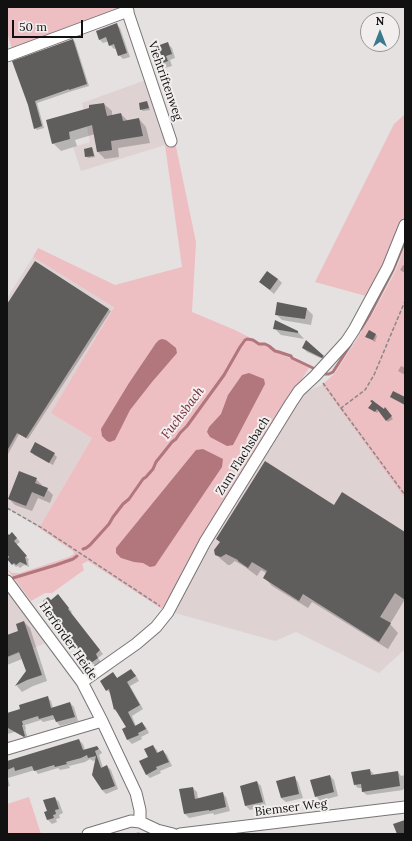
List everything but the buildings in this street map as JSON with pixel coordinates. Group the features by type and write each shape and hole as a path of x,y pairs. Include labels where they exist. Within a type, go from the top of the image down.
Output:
{"street":[{"path":"7,56 127,9"},
{"name":"Viehtriftenweg","path":"127,9 171,141"},
{"name":"Zum Flachsbach","path":"82,682 156,628 168,612 205,542 291,403 299,391 346,342 354,330 388,267 405,225"},
{"name":"Herforder Heide","path":"7,581 82,682 102,720 136,793 140,810 140,822"},
{"path":"7,749 102,720"},
{"name":"Biemser Weg","path":"180,834 405,807"},
{"path":"88,834 131,821 140,822 157,830 173,834"}],"path":[{"path":"341,408 365,390 374,375 405,301"},
{"path":"314,376 324,384 405,495"},
{"path":"7,508 77,551 168,612"}],"shaded area":[{"path":"7,7 123,7 13,52 7,32"},
{"path":"146,80 175,142 81,171 73,147 90,142 82,103"},
{"path":"405,114 405,215 391,249 366,296 315,282 394,124"},
{"path":"175,142 196,242 192,312 235,330 309,368 246,465 162,609 88,561 82,564 84,570 52,593 45,593 31,601 7,569 12,573 20,573 74,554 73,551 39,528 92,438 51,413 114,307 33,257 38,248 115,285 182,267 165,145"},
{"path":"405,246 405,499 322,385 335,373 372,315 395,272"},
{"path":"33,257 114,306 52,413 92,438 39,528 7,508 7,298"},
{"path":"162,339 166,340 176,348 177,353 130,410 115,440 110,442 107,441 102,436 101,429 156,343"},
{"path":"249,373 264,379 265,384 233,445 227,446 210,437 207,432 209,427 221,414 228,395 242,375"},
{"path":"322,385 405,499 405,649 379,673 296,632 275,641 175,613 208,544 302,393"},
{"path":"203,449 223,459 222,467 155,566 150,567 143,563 121,558 116,553 116,548 196,450"},
{"path":"7,591 25,613 46,643 7,658"},
{"path":"29,797 41,834 7,834 7,804"}],"waterway":[{"name":"Fuchsbach","path":"361,329 393,270 405,241"},
{"name":"Fuchsbach","path":"83,549 90,545 109,524 123,504 129,499 143,479 153,469 156,462 187,426 224,375 245,340 253,340 259,344 265,344 275,351 291,356 292,358 313,368"},
{"name":"Fuchsbach","path":"325,374 333,372 351,344"},
{"name":"Fuchsbach","path":"13,578 56,565 77,556"}]}
